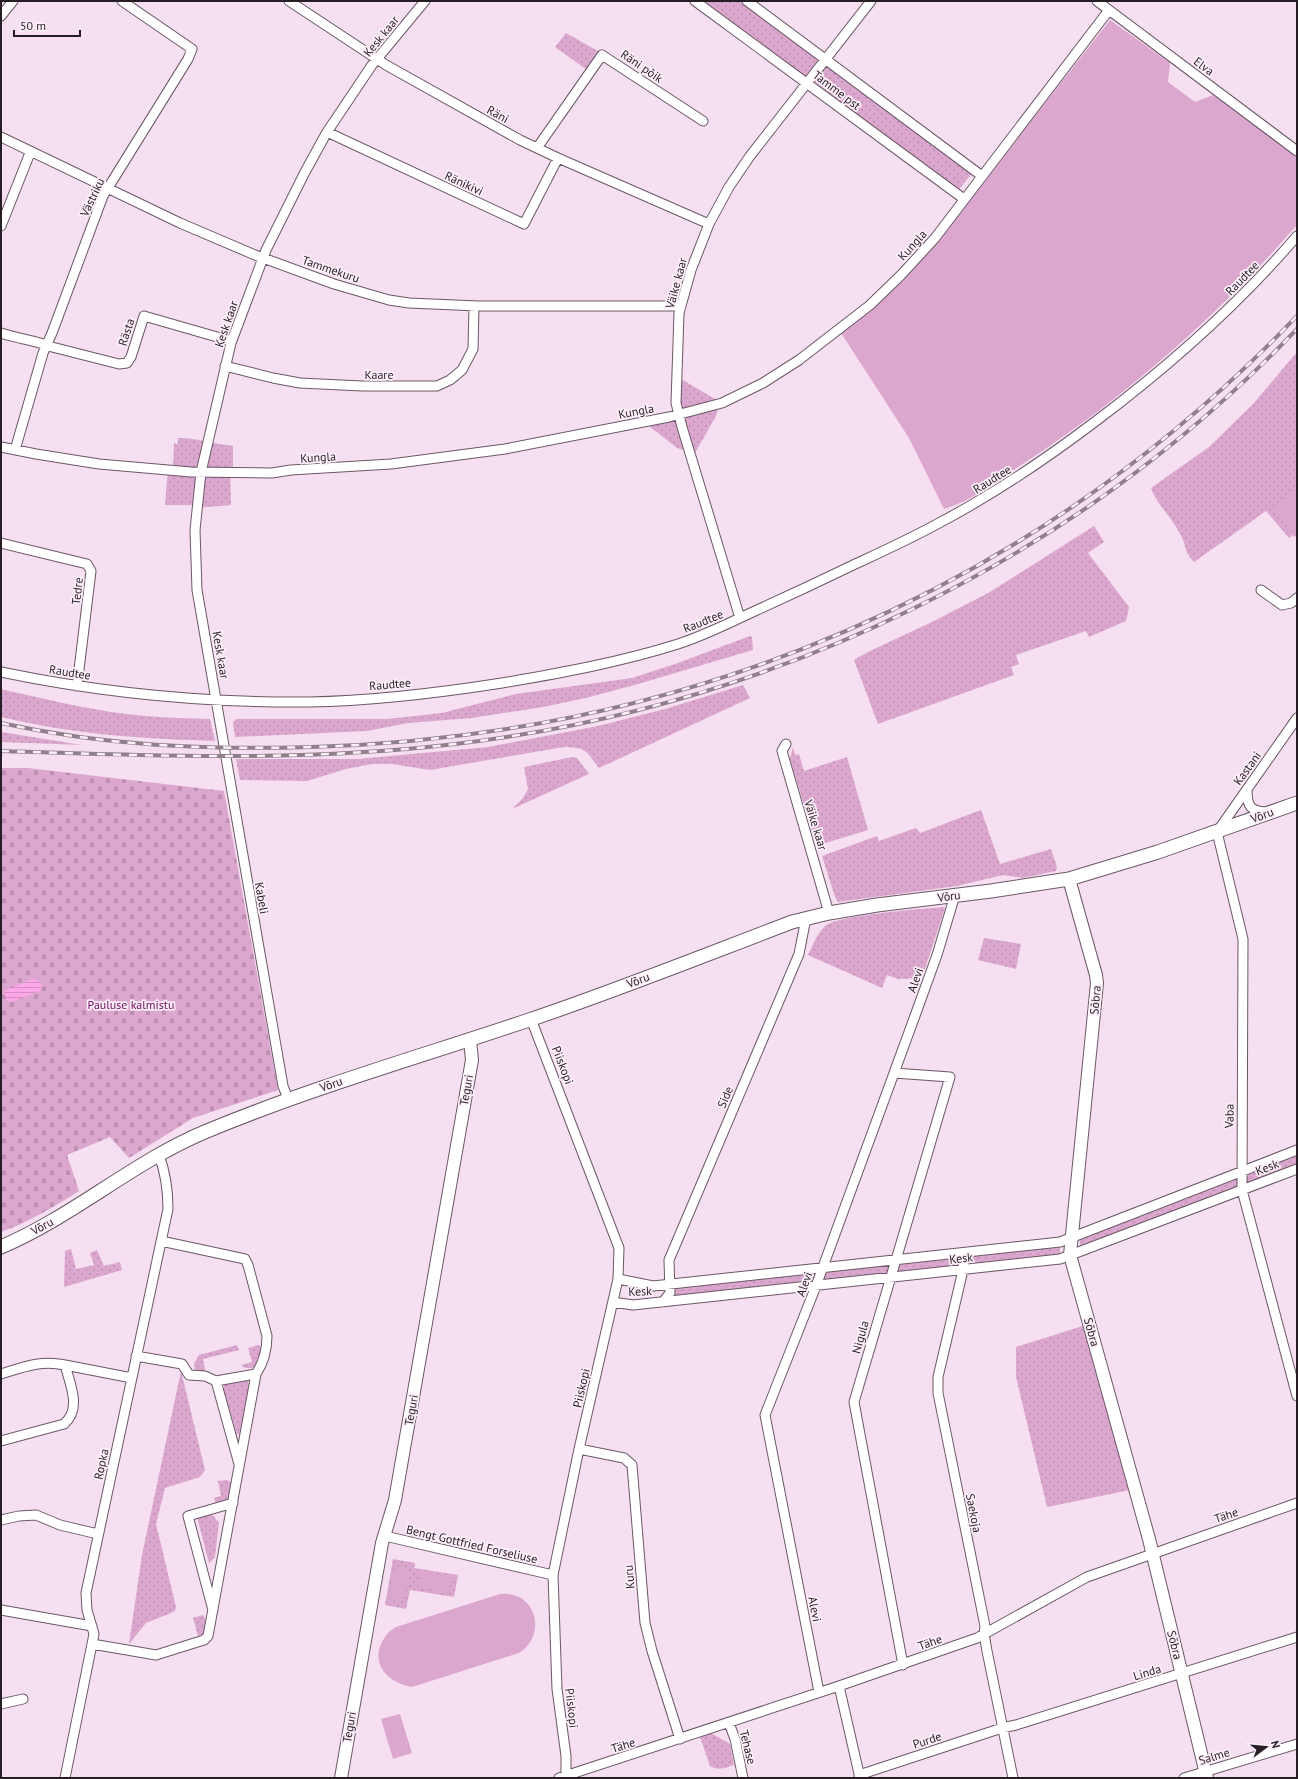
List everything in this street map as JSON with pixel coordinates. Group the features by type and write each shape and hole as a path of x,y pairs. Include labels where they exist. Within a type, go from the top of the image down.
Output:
{"main road":[{"name":"Võru","path":"3,1245 44,1226 141,1165 204,1132 288,1099 531,1019 792,922 829,913 877,905 956,896 1069,879 1217,832 1297,803"}],"street":[{"path":"1,16 13,1"},
{"name":"Västriku","path":"15,450 43,353 103,196 188,59 192,49 122,1"},
{"name":"Räni","path":"289,1 377,60 537,148 709,224"},
{"name":"Kesk kaar","path":"217,700 197,590 195,530 201,472 232,341 263,258 305,172 327,132 377,60 425,1"},
{"name":"Tamme pst","path":"695,1 964,199"},
{"name":"Tamme pst","path":"747,1 982,176"},
{"name":"Väike kaar","path":"740,618 676,402 681,306 691,270 709,224 729,187 750,156 808,84 871,1"},
{"name":"Elva","path":"1097,1 1297,151"},
{"name":"Kungla","path":"1,447 99,464 190,472 272,474 292,470 391,464 505,450 679,414 722,403 763,383 799,360 870,305 901,275 935,238 1109,10"},
{"name":"Räni põik","path":"537,148 602,55 703,121"},
{"name":"Ränikivi","path":"327,132 524,224 558,158"},
{"name":"Tammekuru","path":"1,137 30,153 180,223 263,258 334,284 389,300 409,303 474,306 681,306"},
{"path":"1,226 30,153"},
{"name":"Raudtee","path":"1,672 77,686 217,700 309,702 350,700 449,690 566,671 650,652 705,634 940,523 1010,481 1063,446 1137,390 1174,359 1236,302 1297,236"},
{"name":"Kaare","path":"225,366 300,383 362,386 437,386 450,380 462,370 473,349 474,306"},
{"name":"Rästa","path":"1,333 18,339 47,344 119,364 127,363 144,316 232,341"},
{"name":"Tedre","path":"1,543 88,564 91,571 77,686"},
{"path":"1261,590 1282,605 1291,603 1297,598"},
{"name":"Kabeli","path":"217,700 283,1086 288,1099"},
{"name":"Kastani","path":"1217,832 1297,718"},
{"name":"Väike kaar","path":"786,744 782,751 829,913"},
{"path":"1247,789 1247,800 1249,806 1258,811 1269,812"},
{"name":"Vaba","path":"1217,832 1243,939 1242,1190 1297,1396"},
{"name":"Sõbra","path":"1069,879 1097,983 1070,1255 1152,1554 1206,1775"},
{"name":"Alevi","path":"819,1692 765,1415 816,1286 937,955 956,896"},
{"name":"Side","path":"671,1284 668,1272 669,1260 799,954 806,918"},
{"name":"Piiskopi","path":"531,1019 619,1248 618,1280 579,1449 553,1575 557,1689 566,1756 564,1777"},
{"name":"Teguri","path":"341,1778 381,1551 395,1500 472,1060 470,1040"},
{"name":"Nigula","path":"894,1073 950,1077 894,1260 854,1402 903,1665"},
{"name":"Kesk","path":"618,1280 653,1286 1060,1242 1297,1150"},
{"name":"Ropka","path":"65,1778 94,1634 86,1610 86,1593 168,1209 165,1171 159,1155"},
{"name":"Kesk","path":"613,1302 633,1305 963,1270 1060,1258 1297,1169"},
{"path":"92,1644 156,1655 204,1640 208,1636 230,1514 234,1503 256,1374 262,1366 267,1346 267,1336 248,1264 245,1259 161,1241"},
{"name":"Saekoja","path":"964,1253 963,1270 938,1377 938,1393 985,1626 984,1634 1013,1778"},
{"path":"663,1302 670,1293 671,1284"},
{"path":"136,1356 182,1364 189,1374 205,1376 216,1381 256,1374"},
{"path":"1,1374 39,1363 48,1362 132,1378"},
{"path":"1,1441 64,1424 70,1419 74,1400 65,1365"},
{"path":"216,1381 240,1467"},
{"name":"Kuru","path":"579,1449 624,1458 632,1465 645,1623 652,1651 680,1739"},
{"path":"213,1612 188,1516 234,1503"},
{"name":"Tähe","path":"564,1777 903,1665 977,1638 1087,1577 1297,1503"},
{"path":"1,1520 18,1516 36,1515 60,1525 98,1534"},
{"name":"Bengt Gottfried Forseliuse","path":"385,1536 553,1575"},
{"path":"1,1610 92,1626"},
{"name":"Linda","path":"1002,1728 1182,1674 1297,1637"},
{"name":"Purde","path":"839,1686 860,1776 1002,1728"},
{"path":"1,1704 23,1699"},
{"name":"Tehase","path":"729,1723 735,1739 743,1778"},
{"name":"Salme","path":"1184,1778 1206,1775 1297,1744"}],"green space":[{"path":"701,1 745,1 973,172 957,192"},
{"path":"1110,20 1170,63 1168,82 1195,102 1213,95 1297,157 1297,225 1201,325 1130,386 1094,414 992,485 954,506 944,509 909,438 841,333 884,297 923,258 976,193"},
{"path":"566,33 603,54 590,72 555,47"},
{"path":"1297,352 1297,531 1289,538 1266,511 1194,562 1188,555 1177,528 1157,500 1151,488 1209,447 1253,404"},
{"path":"676,376 720,402 716,416 691,460 688,451 677,448 644,422 678,415"},
{"path":"178,438 233,446 233,471 230,471 231,505 196,508 196,505 165,505 168,469 173,469 174,443 178,444"},
{"path":"1297,486 1297,535 1294,537 1273,508"},
{"path":"1094,526 1104,542 1088,553 1129,607 1126,621 1089,637 1086,631 1016,655 1019,664 1011,667 1014,675 878,724 854,660 990,592"},
{"path":"750,636 752,637 753,650 638,684 586,698 543,707 472,718 408,723 367,731 235,737 233,723 236,719 387,719 442,713 516,694 632,678 678,663"},
{"path":"743,685 750,698 599,768 585,751 577,748 564,747 430,770 392,764 372,764 346,769 307,781 240,780 236,759 358,759 488,747 598,726 665,709"},
{"path":"1,689 109,712 154,717 210,719 215,741 161,739 81,732 1,717"},
{"path":"1,732 82,745 1,742"},
{"path":"793,747 795,755 799,754 804,771 847,757 868,830 819,845 815,841 790,759"},
{"path":"572,757 577,758 589,774 512,809 523,798 528,789 524,767"},
{"name":"Pauluse kalmistu","path":"1,768 28,768 224,791 278,1090 193,1118 129,1158 110,1137 67,1155 79,1191 41,1214 1,1232"},
{"path":"981,810 1000,864 1051,849 1057,867 1056,871 1023,878 1003,875 957,886 838,902 822,856 877,836 879,841 916,828 920,833"},
{"path":"945,908 922,978 898,979 887,975 882,988 808,955 822,929 833,922 881,913"},
{"path":"984,938 1021,944 1016,969 978,960"},
{"path":"1297,1150 1297,1169 1080,1251 1080,1239 1084,1233"},
{"path":"1060,1242 1060,1259 670,1301 677,1283"},
{"path":"71,1249 76,1269 94,1265 90,1253 97,1250 104,1266 120,1262 122,1270 64,1287 65,1251"},
{"path":"1089,1324 1135,1489 1047,1507 1016,1377 1016,1347"},
{"path":"237,1345 239,1350 203,1359 206,1374 195,1372 194,1364 199,1355"},
{"path":"259,1345 262,1350 256,1367 248,1368 241,1365 252,1362 248,1348"},
{"path":"181,1371 205,1470 200,1477 165,1488 156,1524 176,1607 175,1611 146,1623 129,1644 142,1555"},
{"path":"246,1378 249,1384 240,1433 237,1435 224,1391 224,1385"},
{"path":"227,1480 233,1483 230,1500 216,1504 214,1498 221,1496 218,1481"},
{"path":"211,1513 219,1523 215,1557 209,1563 197,1517"},
{"path":"393,1559 415,1563 414,1568 458,1575 454,1597 410,1590 406,1609 385,1605"},
{"path":"395,1567 409,1570 404,1601 389,1598"},
{"path":"420,1572 451,1577 449,1592 418,1587"},
{"path":"500,1594 512,1595 522,1599 529,1606 534,1615 535,1625 533,1635 528,1645 519,1653 412,1687 393,1680 381,1668 379,1651 382,1642 391,1630 396,1627"},
{"path":"203,1615 205,1622 204,1634 198,1636 193,1618"},
{"path":"400,1714 412,1753 393,1759 381,1719"},
{"path":"711,1733 730,1744 734,1765 719,1769 710,1766 700,1737"}],"shaded area":[{"path":"36,978 42,985 40,991 11,1002 7,1001 4,993 6,990"}],"railway":[{"path":"1,723 79,737 156,745 233,748 312,747 452,737 589,714 721,678 848,630 970,570 1086,497 1195,413 1297,316"},
{"path":"1,751 115,755 228,756 399,750 455,744 573,725 689,696 802,657 912,609 1017,552 1117,486 1211,412 1297,329"}]}
